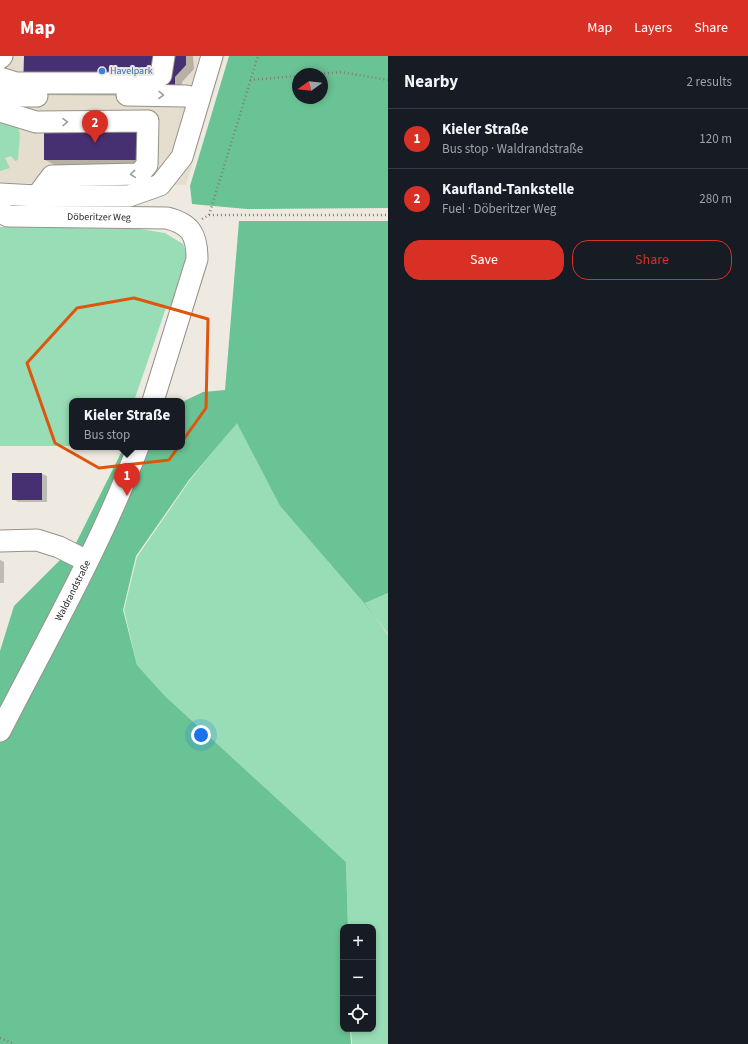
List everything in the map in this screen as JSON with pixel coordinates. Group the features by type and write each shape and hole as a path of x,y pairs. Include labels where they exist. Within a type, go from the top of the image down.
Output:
{"street":[{"path":"0,194 37,196 129,196 160,185 182,157 212,56"},
{"path":"8,78 146,74 154,69 160,58"},
{"path":"0,96 75,96 76,92"},
{"path":"125,92 125,95 186,96 200,100"},
{"path":"0,102 24,110 36,122"},
{"path":"0,111 36,122 148,121 147,165 139,174 52,176 37,196"},
{"name":"Döberitzer Weg","path":"0,212 8,216 167,218 187,226 193,234 197,246 197,259 154,398"},
{"name":"Waldrandstraße","path":"0,731 87,560 120,492 137,450"},
{"path":"0,541 37,540 59,546 87,560"}],"path":[{"path":"258,56 209,215 388,215"},
{"path":"328,73 341,72 388,80"},
{"path":"250,80 292,76"},
{"path":"0,1038 15,1044"}],"highlighted area":[{"path":"134,298 208,319 206,408 169,460 99,468 55,443 27,363 77,308"}],"shaded area":[{"path":"0,56 225,56 186,185 0,183"}],"green space":[{"path":"229,56 388,56 388,208 247,209 192,204 190,186"},
{"path":"0,119 17,125 20,134 18,160 15,161 11,156 5,158 10,168 0,171"},
{"path":"239,221 388,221 388,593 365,603 388,635 364,603 280,506 237,423 189,480 136,556 123,610 137,665 165,696 346,862 348,924 340,924 340,1032 350,1032 351,1044 0,1044 0,651 14,606 75,545 122,450 185,450 185,401 203,392 225,390"},
{"path":"0,227 140,229 165,233 183,244 190,262 179,308 166,308 135,398 69,398 69,446 0,446"},
{"path":"237,422 280,506 364,603 388,635 388,1044 352,1044 351,1032 376,1032 376,924 348,924 346,862 165,696 137,665 124,610 137,557 190,480"},
{"path":"388,593 388,634 365,603"}],"building":[{"name":"Havelpark","path":"24,56 186,56 186,65 175,77 175,92 23,91"},
{"path":"147,125 147,160 44,160 44,126"},
{"path":"12,473 42,473 42,500 12,500"}],"place":[{"name":"Havelpark","path":"102,71"},
{"name":"Kaufland-Tankstelle","path":"95,143"},
{"name":"Kieler Straße","path":"127,496"}]}
